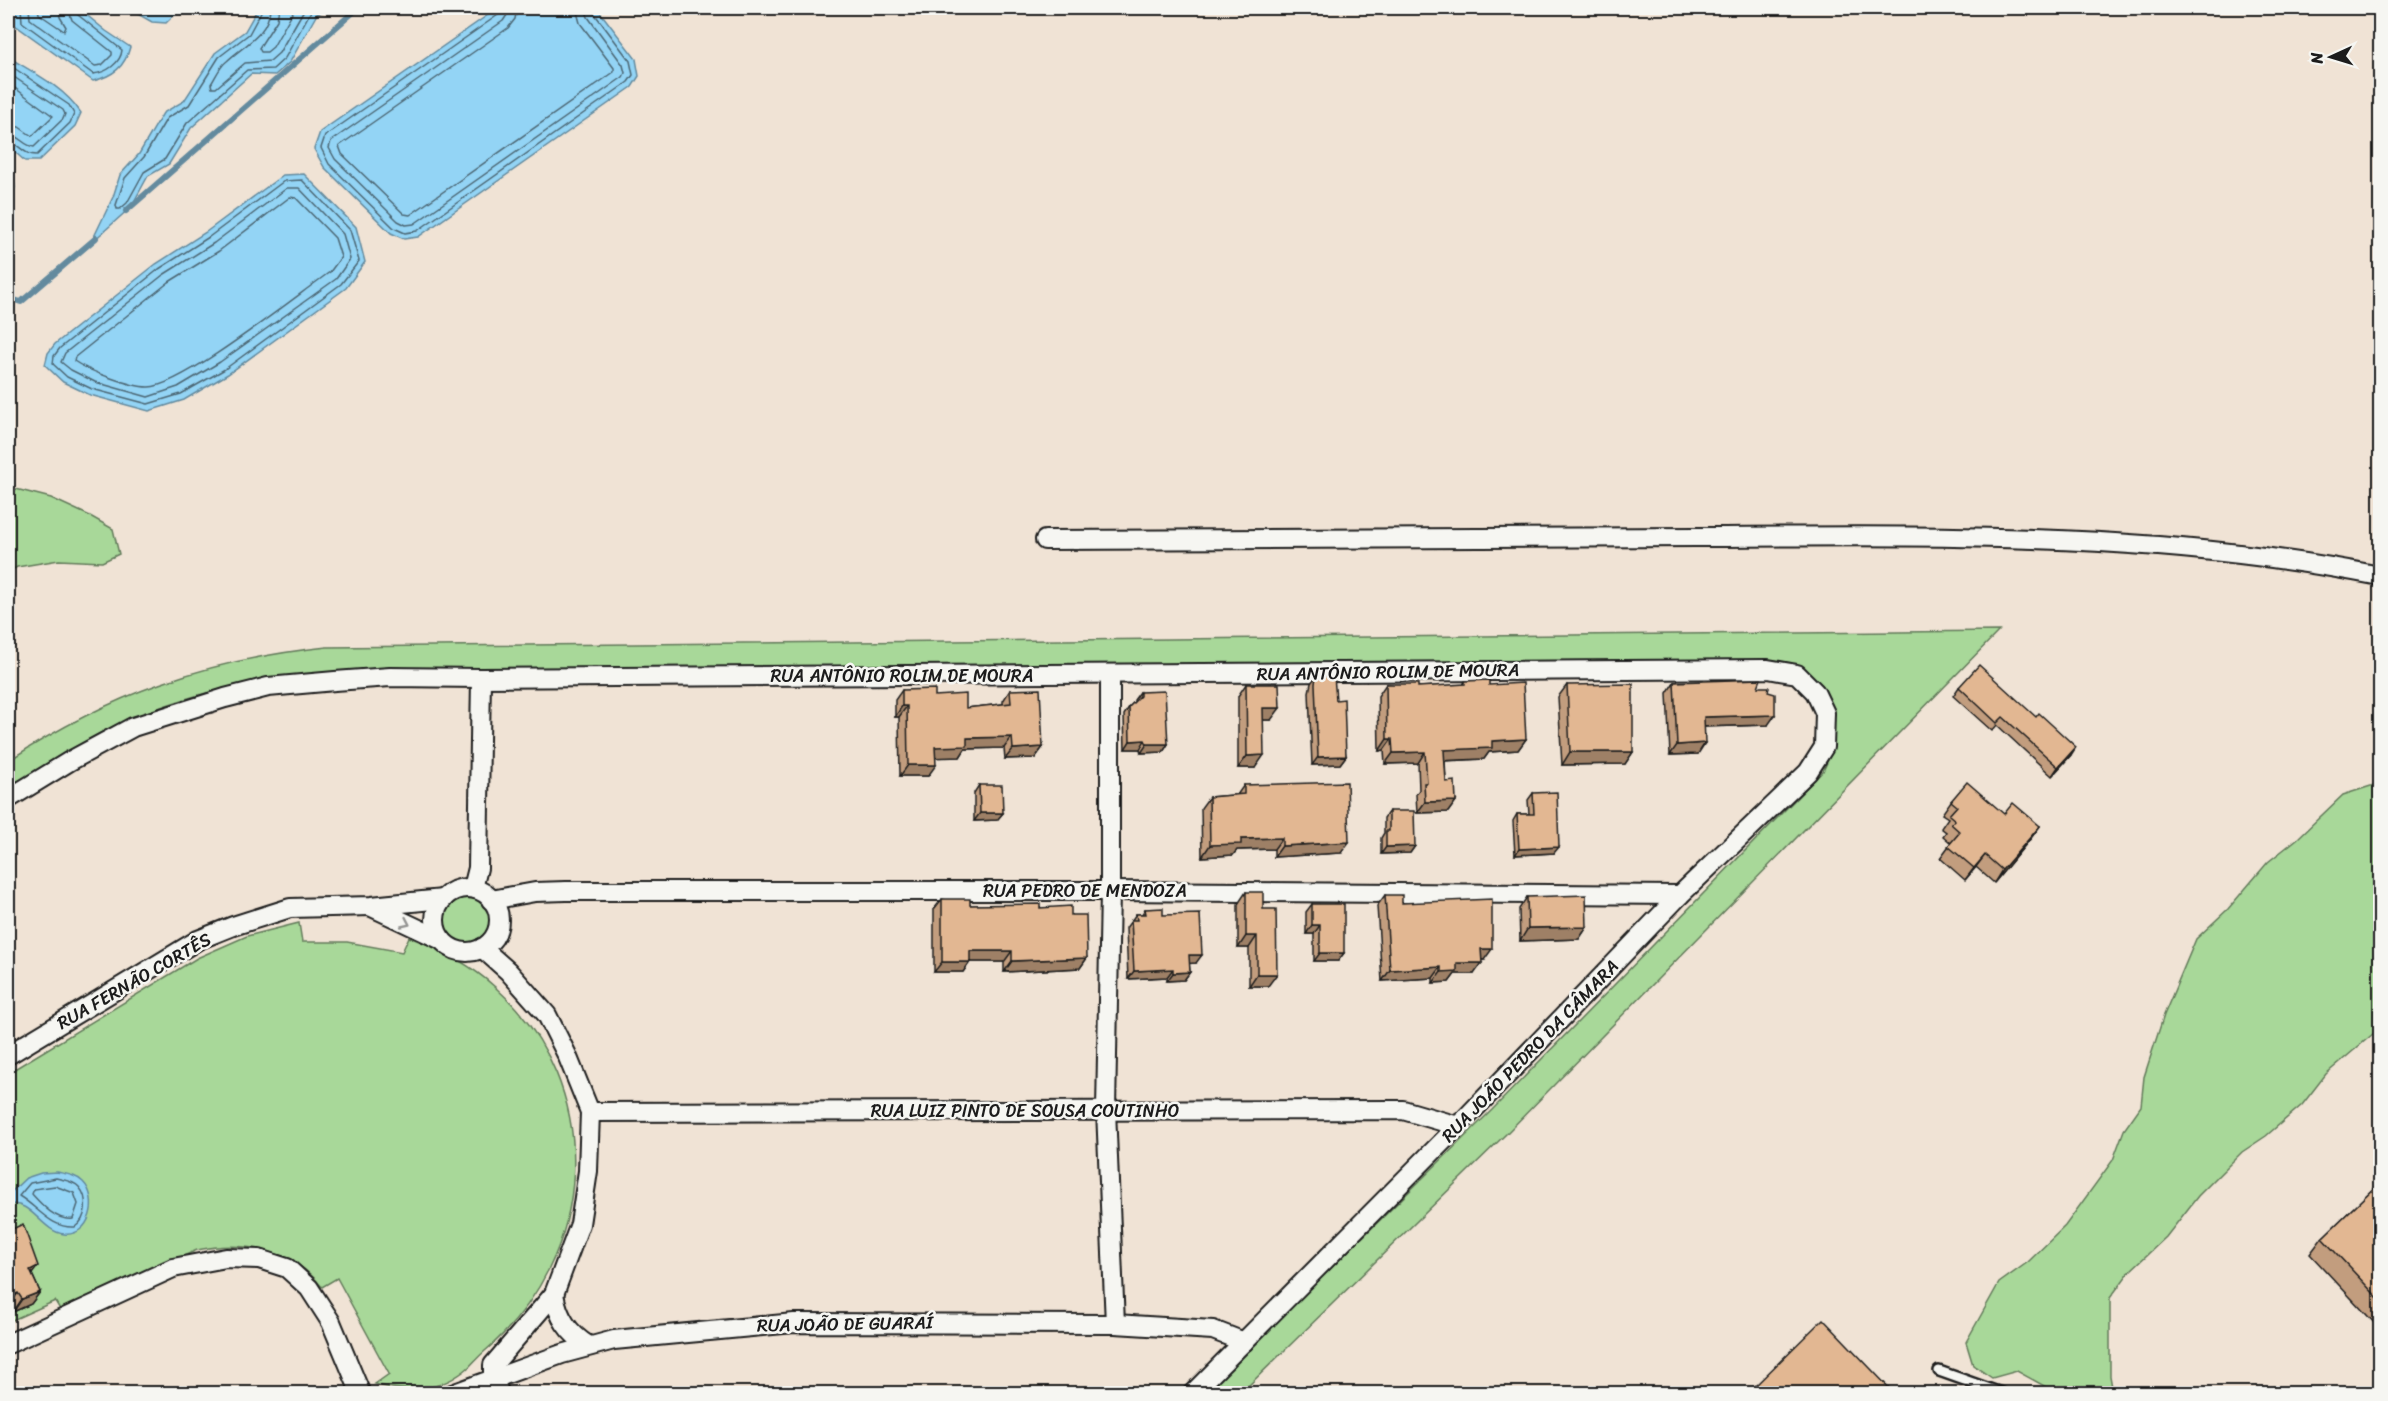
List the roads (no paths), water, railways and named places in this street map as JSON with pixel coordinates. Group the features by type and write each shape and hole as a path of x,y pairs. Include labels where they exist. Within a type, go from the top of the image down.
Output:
{"street":[{"path":"1045,540 1932,536 2092,541 2220,551 2331,566 2380,576"},
{"name":"RUA ANTÔNIO ROLIM DE MOURA","path":"8,800 70,761 133,727 268,687 390,677 1110,675 1768,669 1797,674 1815,692"},
{"path":"1110,675 1110,891 1106,1110 1115,1324"},
{"path":"473,888 478,868 481,678"},
{"name":"RUA JOÃO PEDRO DA CÂMARA","path":"1191,1394 1458,1126 1680,895 1808,772 1824,747 1825,713 1815,692"},
{"path":"462,888 473,888 483,892 497,909 496,931 482,948 460,951 450,947 442,940 435,919 437,908 451,892 462,888"},
{"name":"RUA PEDRO DE MENDOZA","path":"491,900 535,892 566,891 1110,891 1680,895"},
{"name":"RUA FERNÃO CORTÊS","path":"8,1054 198,940 290,908 371,906 443,899"},
{"name":"RUA FERNÃO CORTÊS","path":"371,906 442,940"},
{"path":"482,948 508,971 547,1015 567,1055 590,1112 588,1171 580,1224 554,1294 494,1365 497,1386"},
{"name":"RUA LUIZ PINTO DE SOUSA COUTINHO","path":"590,1112 1403,1110 1458,1126"},
{"path":"8,1344 173,1268 226,1258 259,1259 287,1268 309,1288 331,1322 361,1394"},
{"path":"554,1294 559,1315 565,1325 588,1346"},
{"name":"RUA JOÃO DE GUARAÍ","path":"452,1394 497,1386 588,1346 615,1340 794,1323 1115,1324 1213,1330 1244,1342"}],"lane":[{"path":"1939,1371 2004,1394"}],"water":[{"path":"15,8 78,8 130,47 128,54 117,70 93,81 15,25"},
{"path":"127,8 181,8 166,23 152,22"},
{"path":"258,8 331,8 317,14 290,62 275,75 251,74 191,128 169,164 148,176 131,207 91,243 113,197 120,175 139,154 163,113 184,101 215,53 245,31"},
{"path":"498,8 597,8 636,59 639,76 632,87 418,237 404,239 391,233 324,167 314,149 320,132"},
{"path":"8,57 57,88 81,113 75,126 39,161 25,161 8,146"},
{"path":"8,168 13,172 15,188 8,195"},
{"path":"304,174 356,227 365,262 346,288 228,374 184,400 149,411 90,395 63,382 45,365 48,353 55,344 156,264 206,232 283,175"},
{"path":"57,1172 71,1175 83,1182 91,1198 90,1216 80,1230 73,1233 56,1232 23,1207 16,1204 8,1205 8,1195 26,1178 41,1173"}],"waterway":[{"path":"126,211 358,8"},
{"path":"8,298 21,302 96,238"}]}
